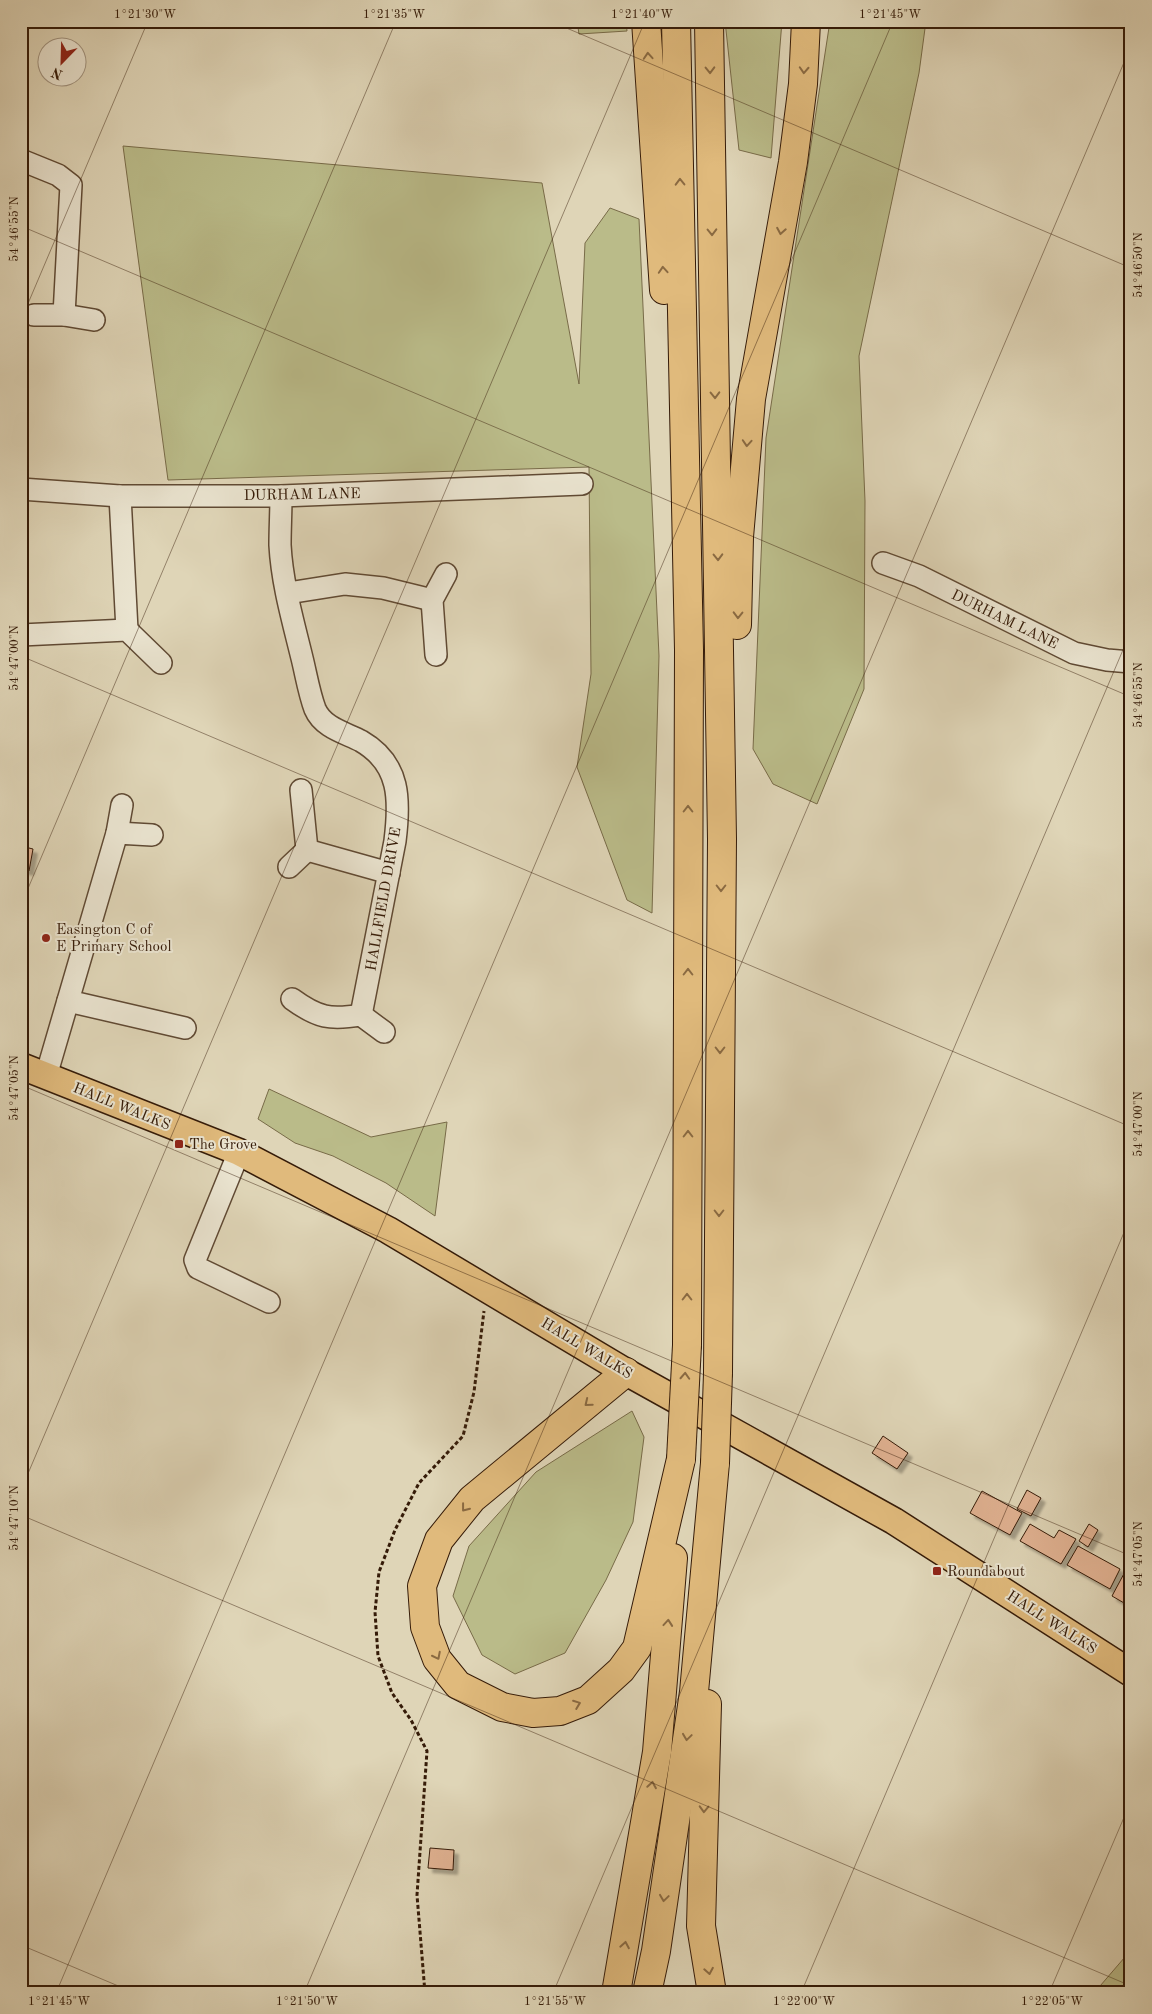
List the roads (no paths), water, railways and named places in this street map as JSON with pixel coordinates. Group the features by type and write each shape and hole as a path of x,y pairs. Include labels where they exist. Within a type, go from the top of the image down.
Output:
{"highway":[{"path":"646,21 689,650"},
{"path":"616,1993 657,1752 681,1460 687,1345 689,650 676,21"},
{"path":"709,21 722,839 718,1373 701,1926 712,1993"},
{"path":"722,839 737,636 739,537 751,399 793,162 803,84 806,21"},
{"path":"626,1372 472,1499 439,1540 422,1586 425,1627 437,1659 458,1685 502,1707 542,1713 560,1711 588,1700 621,1670 638,1648 681,1460"},
{"path":"647,1993 656,1951 694,1692 715,1463"}],"main road":[{"name":"HALL WALKS","path":"21,1066 239,1152 388,1230 626,1372 894,1521 1131,1673"}],"street":[{"path":"21,160 58,175 71,185 64,315"},
{"path":"34,315 64,315 94,320"},
{"name":"DURHAM LANE","path":"21,489 120,496 281,496 582,484"},
{"path":"120,496 127,630 162,663"},
{"name":"HALLFIELD DRIVE","path":"281,496 280,547 288,593 316,711 342,734 361,741 385,759 397,787 399,814 362,1015"},
{"name":"DURHAM LANE","path":"882,563 919,576 1074,652 1107,660 1131,662"},
{"path":"436,655 432,600 446,574"},
{"path":"288,593 345,584 383,588 432,600"},
{"path":"21,635 127,630"},
{"path":"300,790 307,850"},
{"path":"46,1076 117,833 122,805"},
{"path":"117,833 152,835"},
{"path":"307,850 389,874"},
{"path":"289,868 307,850"},
{"path":"292,999 310,1012 337,1019 362,1015 384,1032"},
{"path":"68,1001 185,1028"},
{"path":"239,1152 195,1260 198,1268 268,1302"}],"place":[{"name":"Easington C of E Primary School","path":"46,938"},
{"name":"The Grove","path":"179,1144"},
{"name":"Roundabout","path":"937,1571"}]}
